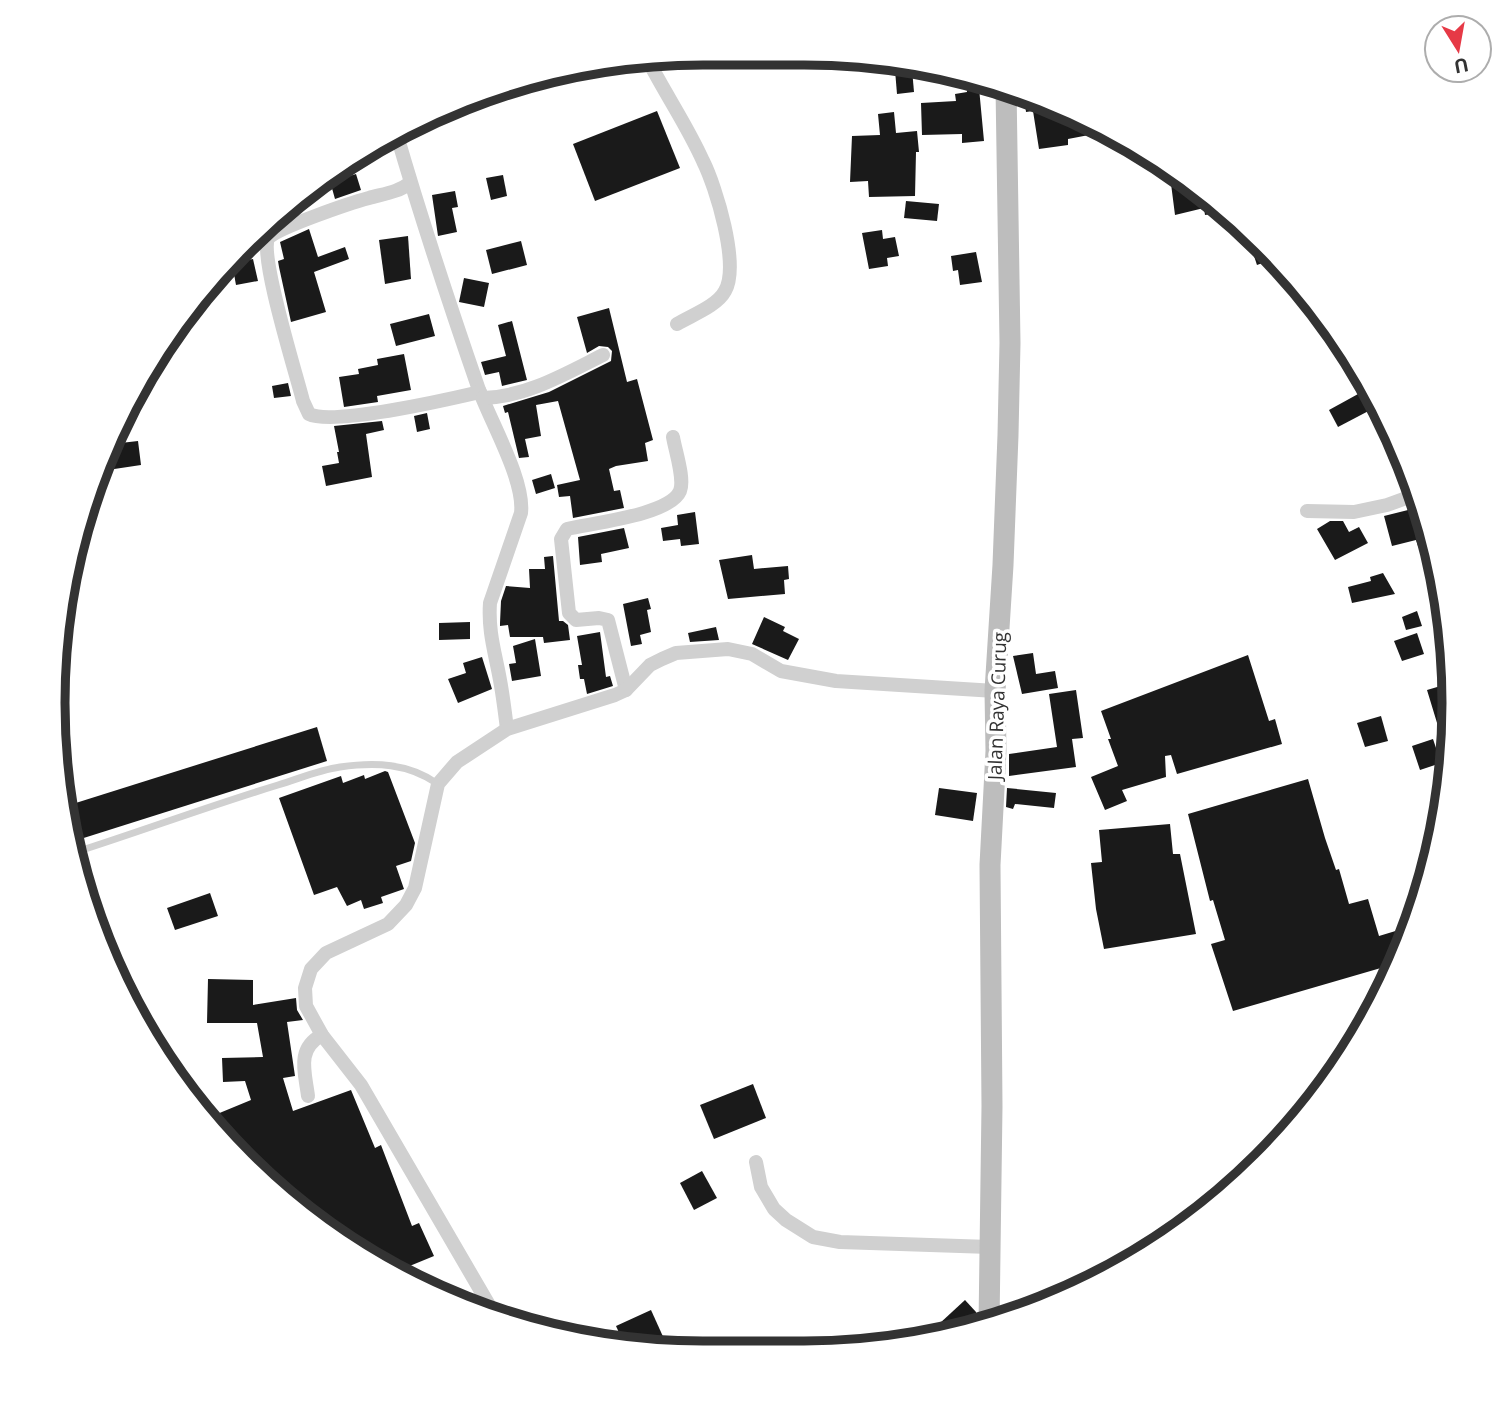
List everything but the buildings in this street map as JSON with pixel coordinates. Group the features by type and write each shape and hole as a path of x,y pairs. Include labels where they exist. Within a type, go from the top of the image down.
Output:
{"street":[{"path":"652,67 704,162 717,201 728,248 731,277 720,299 677,324"},
{"name":"Jalan Raya Curug","path":"989,1313 990,865 996,751 995,691 1009,422 1006,98"},
{"path":"399,142 481,395 515,475 523,502 492,596 489,617 491,648 500,680 507,729"},
{"path":"261,243 283,229 398,190 410,183"},
{"path":"266,242 277,305 309,414 324,418 481,395 497,397 546,383 603,355"},
{"path":"626,690 608,620 576,620 569,613 560,551 561,539 567,529 635,514 674,499 681,490 681,482 673,437"},
{"path":"1307,511 1354,512 1408,497"},
{"path":"488,1303 361,1085 322,1035 306,1006 305,988 312,969 326,953 388,925 406,905 415,888 438,784 457,762 507,729 626,690 650,665 676,653 727,649 752,654 781,671 836,681 995,691"},
{"path":"308,1096 304,1066 306,1049 310,1041 322,1035"},
{"path":"756,1162 761,1187 774,1209 813,1237 827,1241 990,1247"}],"lane":[{"path":"82,850 249,794 340,767 401,767 421,772 438,784"}]}
